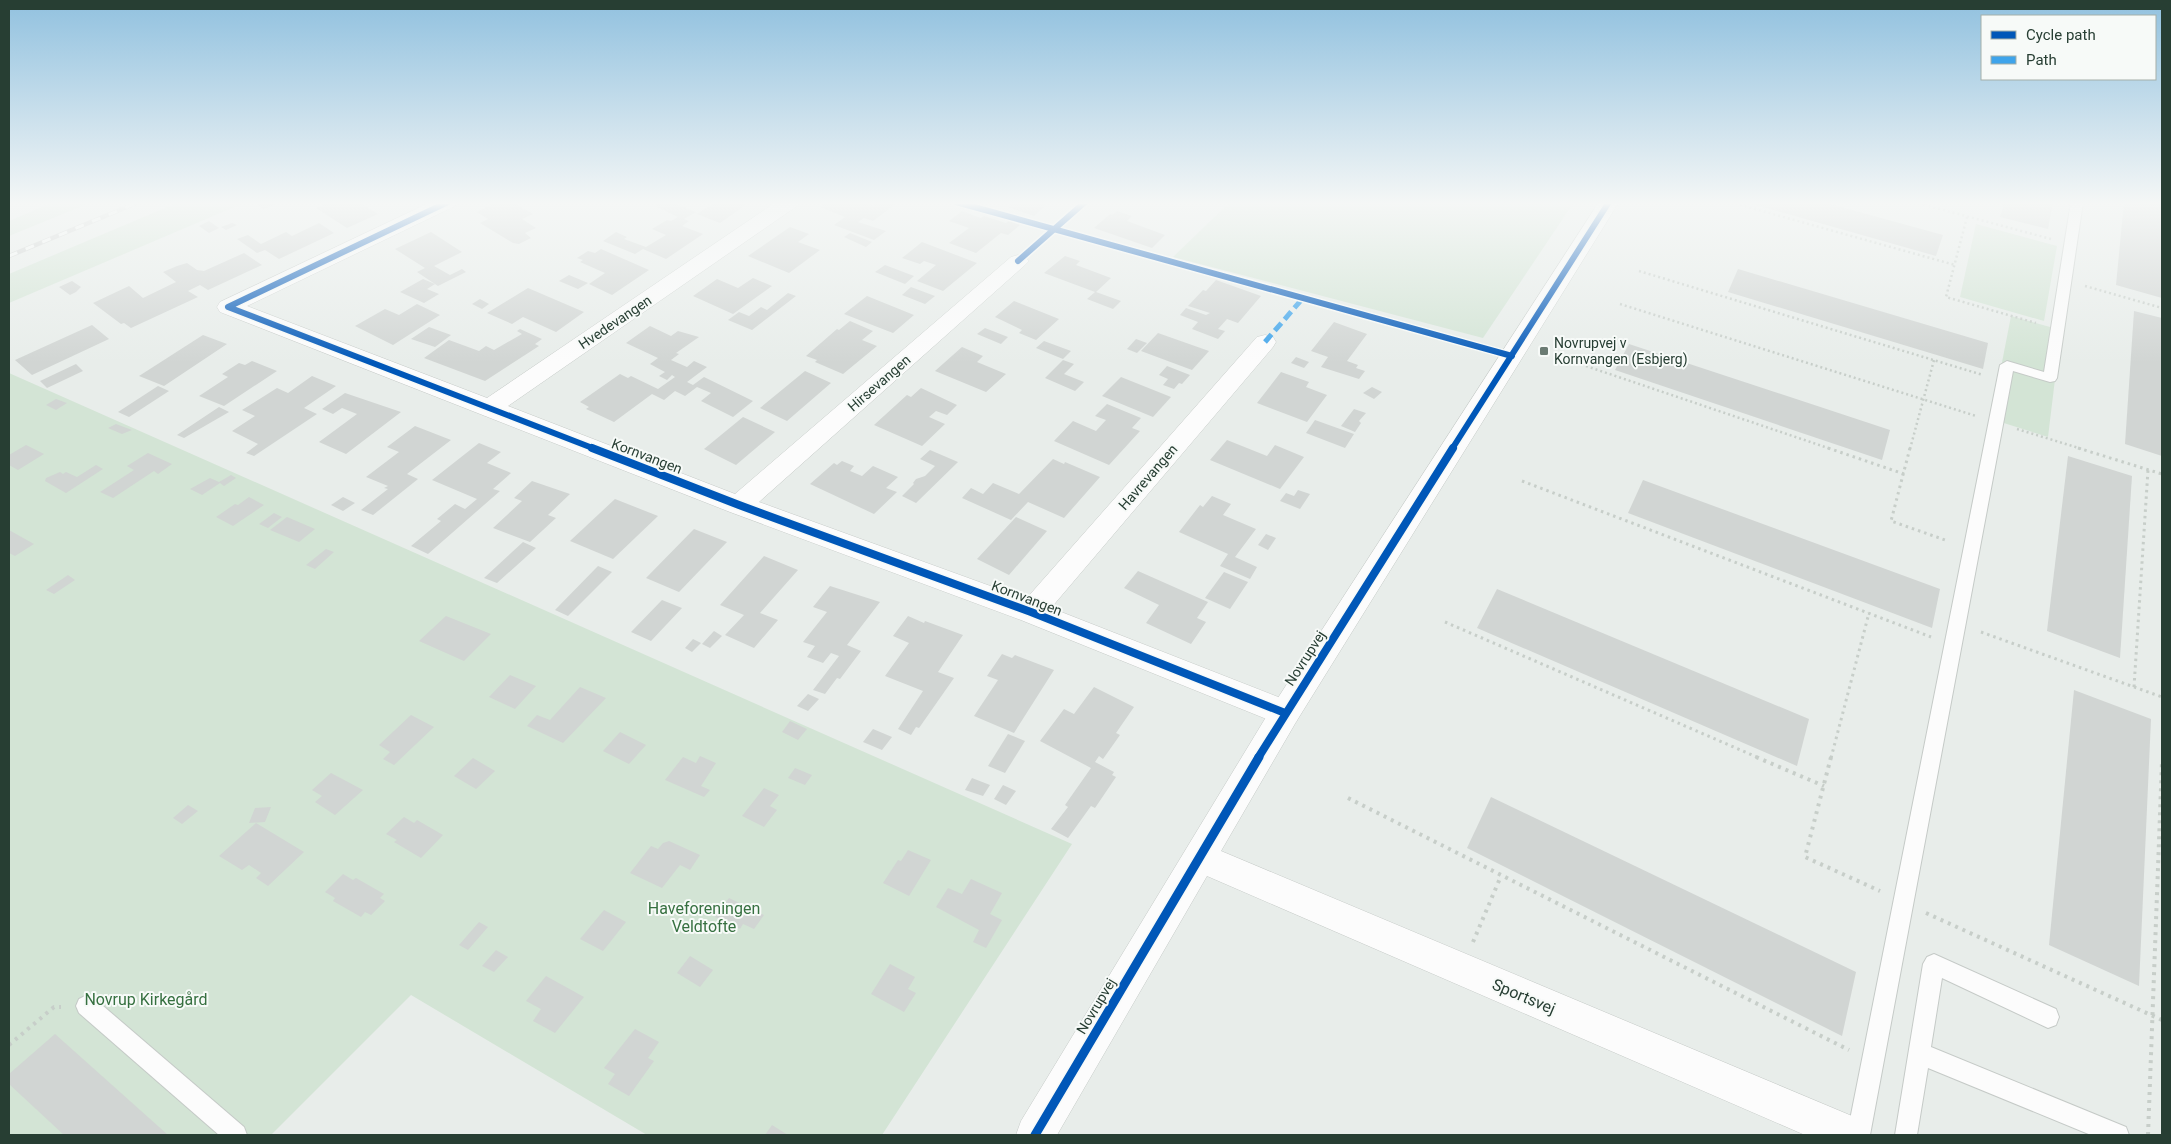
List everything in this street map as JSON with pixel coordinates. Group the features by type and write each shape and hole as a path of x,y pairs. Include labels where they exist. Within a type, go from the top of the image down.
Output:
{"street":[{"name":"Kornvangen","path":"336,255 228,307 739,505 1031,612 1285,713"},
{"name":"Hvedevangen","path":"489,408 712,255"},
{"name":"Novrupvej","path":"1034,1135 1285,713 1576,255"},
{"name":"Hirsevangen","path":"739,505 1018,261"},
{"name":"Havrevangen","path":"1031,612 1265,342"},
{"name":"Sportsvej","path":"1199,857 1850,1135"}],"lane":[{"path":"1858,1135 2007,365 2050,378 2068,255"},
{"path":"1906,1135 1934,964 2048,1017"},
{"path":"87,1006 236,1135"},
{"path":"1919,1052 2118,1135"}],"path":[{"path":"1921,255 1955,265"},
{"path":"1957,255 1946,297 2057,329"},
{"path":"1638,271 2004,381"},
{"path":"2065,281 2162,308"},
{"path":"1620,304 2162,474"},
{"path":"1934,360 1892,521 1971,550"},
{"path":"1586,366 1904,474"},
{"path":"2134,687 2148,470"},
{"path":"1522,481 1953,645"},
{"path":"1445,622 1824,786"},
{"path":"1957,623 2162,697"},
{"path":"2148,1135 2162,761"},
{"path":"1348,798 1872,1061"},
{"path":"1461,969 1502,876"},
{"path":"9,1045 54,1007 87,1006"}],"green space":[{"path":"53,255 121,255 9,303 9,274"},
{"path":"1175,255 1538,255 1483,338 1173,257"},
{"path":"1969,255 2055,255 2044,321 1960,297"},
{"path":"2011,316 2061,330 2048,437 1991,419"},
{"name":"Haveforeningen Veldtofte","path":"9,373 1072,844 882,1135 647,1135 411,995 271,1135 9,1135"}],"building":[{"path":"239,255 248,255 262,265 208,290 200,285 188,291 198,297 131,328 124,323 121,324 93,303 129,286 143,298 176,282 163,272 187,263 197,270 204,271"},
{"path":"273,255 287,255 279,259"},
{"path":"405,255 455,255 434,266 450,275 462,269 466,272 438,286 417,272 425,268"},
{"path":"581,255 616,255 649,270 612,295 589,284 605,273 580,262 583,260 577,258"},
{"path":"658,255 671,255 666,259"},
{"path":"749,255 813,255 789,273"},
{"path":"905,255 957,255 977,263 943,291 917,281 936,265 924,261 920,264 902,258"},
{"path":"2119,255 2162,255 2162,298 2116,285"},
{"path":"1065,256 1080,261 1076,265 1111,278 1096,292 1121,301 1113,309 1087,299 1095,292 1044,273"},
{"path":"885,265 914,276 905,284 875,272"},
{"path":"1738,269 1988,343 1983,369 1728,292"},
{"path":"569,275 588,283 578,289 559,281"},
{"path":"753,278 772,286 733,314 693,296 717,279 738,288"},
{"path":"423,279 435,284 427,289 439,294 424,303 400,292"},
{"path":"1216,280 1261,296 1238,323 1227,319 1218,329 1225,331 1218,339 1192,329 1198,322 1180,315 1186,308 1206,315 1210,313 1188,306 1203,290 1206,291"},
{"path":"72,281 81,287 70,295 59,287"},
{"path":"911,287 935,296 925,304 902,295"},
{"path":"528,288 584,312 556,332 523,317 512,324 487,313"},
{"path":"788,293 796,296 752,330 728,320 739,312 749,316 761,307 767,310"},
{"path":"867,296 914,315 893,333 844,314"},
{"path":"480,299 489,304 482,309 472,304"},
{"path":"1014,301 1059,319 1036,340 1019,333 1022,330 995,317"},
{"path":"417,304 440,315 393,345 355,326 385,309 399,315"},
{"path":"2134,311 2162,318 2162,456 2125,444"},
{"path":"850,321 873,331 862,340 877,346 843,374 806,356 837,329 839,330"},
{"path":"1334,322 1367,334 1347,361 1358,365 1356,368 1365,371 1359,379 1321,367 1328,357 1311,351"},
{"path":"92,325 109,339 32,375 15,360"},
{"path":"650,326 671,336 678,331 699,337 676,353 679,354 671,360 687,367 694,361 707,367 687,382 693,385 704,377 753,401 733,417 701,401 711,393 697,387 685,396 675,391 664,400 652,394 614,422 586,409 589,407 580,402 620,374 628,378 631,376 658,389 675,377 672,375 667,380 659,376 665,372 650,364 658,358 626,343"},
{"path":"429,327 451,335 435,347 411,339"},
{"path":"985,328 1008,337 1001,344 977,334"},
{"path":"520,329 542,339 535,344 539,346 485,381 424,358 449,340 479,351 486,346 494,350 522,334 517,331"},
{"path":"1158,333 1209,351 1192,370 1141,351"},
{"path":"203,335 227,344 164,386 139,376"},
{"path":"1136,339 1147,343 1137,353 1127,349"},
{"path":"1044,341 1071,351 1063,359 1036,348"},
{"path":"1629,344 1890,430 1882,460 1615,370"},
{"path":"962,347 983,356 977,362 1006,374 986,392 935,371"},
{"path":"1296,357 1309,362 1304,368 1291,363"},
{"path":"1063,360 1074,364 1064,374 1084,382 1075,391 1045,378"},
{"path":"252,361 277,371 224,406 199,396 228,377 222,374 239,363 245,365"},
{"path":"76,364 83,371 47,388 40,381"},
{"path":"1167,366 1190,375 1182,384 1179,383 1174,389 1163,385 1168,379 1159,375"},
{"path":"805,371 831,383 787,421 760,408"},
{"path":"1281,372 1309,382 1306,387 1327,395 1307,422 1257,403"},
{"path":"312,376 336,386 304,408 317,414 254,456 246,453 258,444 232,431 255,416 242,410 277,388 288,393"},
{"path":"1121,377 1171,397 1153,417 1102,396"},
{"path":"158,386 169,391 129,417 118,412"},
{"path":"1372,387 1382,392 1374,399 1363,393"},
{"path":"921,388 957,405 947,415 936,411 929,417 945,424 922,446 874,425 907,395 911,397"},
{"path":"345,393 401,412 346,454 319,442 357,414 342,408 333,414 322,409"},
{"path":"56,399 67,403 56,410 46,405"},
{"path":"1107,404 1141,418 1132,428 1140,431 1109,465 1054,441 1073,421 1096,431 1106,420 1095,416"},
{"path":"219,407 229,412 184,438 177,435"},
{"path":"1354,409 1366,413 1359,421 1361,423 1355,432 1341,426"},
{"path":"743,417 775,432 736,465 704,449"},
{"path":"1315,420 1354,434 1345,448 1306,433"},
{"path":"116,424 132,430 122,434 108,428"},
{"path":"415,426 451,440 407,474 418,479 373,515 361,510 388,489 384,488 388,486 366,477 399,452 387,447"},
{"path":"1227,440 1267,456 1275,445 1304,457 1280,489 1210,460"},
{"path":"479,443 501,452 487,463 511,473 493,489 500,491 428,554 411,546 441,521 437,519 455,504 465,509 477,499 432,480"},
{"path":"26,445 44,454 18,470 9,465 9,455"},
{"path":"930,450 958,462 916,503 902,496 914,484 916,479 925,476 935,466 920,459"},
{"path":"148,453 172,464 158,474 154,471 113,498 100,492 134,470 127,466"},
{"path":"2068,456 2132,476 2120,658 2047,631"},
{"path":"1053,459 1100,477 1064,518 1028,502 1011,520 962,498 971,488 983,494 993,483 1019,494"},
{"path":"842,461 854,466 850,471 862,476 873,466 898,477 886,488 897,492 874,514 810,484 834,463 837,465"},
{"path":"96,465 103,469 66,493 45,481 46,478 60,472 63,474 66,472 77,477"},
{"path":"231,475 236,478 224,486 220,483 202,495 190,489 210,478 219,482"},
{"path":"1643,480 1940,589 1932,628 1628,513"},
{"path":"532,481 570,494 548,515 556,518 530,542 493,528 522,501 514,498"},
{"path":"1298,490 1310,494 1300,509 1280,501 1286,493 1294,496"},
{"path":"1212,496 1231,504 1223,515 1256,529 1235,557 1257,567 1250,579 1220,566 1228,554 1179,532 1200,505 1203,507"},
{"path":"249,497 264,505 233,526 216,517 235,504 238,505"},
{"path":"343,497 355,503 343,511 331,505"},
{"path":"615,499 658,516 613,559 570,541"},
{"path":"274,513 282,517 268,528 259,524"},
{"path":"287,517 315,529 299,542 270,530"},
{"path":"1016,517 1047,531 1009,575 977,559"},
{"path":"694,529 727,542 679,592 646,578"},
{"path":"9,530 34,544 15,556 9,553"},
{"path":"1266,534 1276,538 1268,550 1258,545"},
{"path":"523,542 536,548 497,583 484,578"},
{"path":"326,549 334,552 315,569 306,565"},
{"path":"764,556 798,570 760,613 778,620 754,648 725,635 744,615 720,605"},
{"path":"598,566 612,572 568,616 555,610"},
{"path":"1138,571 1208,602 1197,618 1206,622 1191,644 1146,623 1159,605 1124,588"},
{"path":"1224,572 1248,582 1230,609 1205,598"},
{"path":"68,575 75,580 54,594 46,590"},
{"path":"830,586 880,602 847,645 861,651 840,679 837,678 825,694 813,690 839,656 831,653 823,663 807,657 815,646 803,642 827,612 813,607"},
{"path":"1497,589 1809,719 1797,766 1477,628"},
{"path":"662,600 682,608 651,641 631,632"},
{"path":"446,616 491,634 464,661 419,641"},
{"path":"908,616 963,635 938,672 954,678 919,728 916,727 911,735 898,729 923,691 885,676 909,643 893,636"},
{"path":"714,631 722,636 710,648 702,644"},
{"path":"693,639 701,643 692,652 685,648"},
{"path":"1002,654 1012,658 1015,655 1054,670 1014,733 974,716 998,680 987,676"},
{"path":"510,675 536,686 515,709 489,697"},
{"path":"580,687 606,698 563,743 527,726 537,715 550,720"},
{"path":"1094,687 1134,707 1116,733 1120,735 1103,759 1099,756 1095,762 1114,772 1112,775 1116,777 1095,808 1091,806 1068,838 1051,829 1068,807 1065,805 1091,768 1040,741 1064,709 1074,714"},
{"path":"2074,690 2151,719 2139,986 2049,945"},
{"path":"808,694 819,699 808,711 797,706"},
{"path":"411,715 434,727 394,765 383,759 390,752 379,745"},
{"path":"790,721 807,729 798,740 782,732"},
{"path":"873,729 892,737 882,750 863,742"},
{"path":"620,732 646,745 629,764 603,751"},
{"path":"1008,734 1025,741 1005,773 988,766"},
{"path":"700,756 716,763 701,786 710,790 704,797 665,780 683,757 696,763"},
{"path":"473,758 495,771 476,789 454,776"},
{"path":"795,768 812,775 805,785 788,778"},
{"path":"331,773 363,790 335,815 315,802 322,796 312,790"},
{"path":"972,778 990,785 983,796 965,790"},
{"path":"1003,785 1016,791 1006,805 994,799"},
{"path":"764,788 779,795 770,806 777,810 764,827 742,816"},
{"path":"1491,797 1856,972 1842,1036 1467,848"},
{"path":"188,805 198,811 182,824 173,818"},
{"path":"271,807 265,822 249,823 255,808"},
{"path":"404,817 414,823 417,820 443,835 421,858 394,842 397,840 386,834"},
{"path":"256,823 304,852 268,886 256,878 261,873 249,865 242,870 219,856"},
{"path":"669,841 700,855 690,870 680,865 662,888 630,873 651,846 658,849 663,843"},
{"path":"908,850 931,860 909,896 883,883 898,860 901,861"},
{"path":"343,874 353,880 356,878 384,894 380,898 385,901 371,915 365,912 361,917 333,901 335,898 325,892"},
{"path":"971,879 1002,893 990,914 1002,920 986,948 973,942 979,930 936,907 948,888 962,894"},
{"path":"729,898 764,915 754,929 743,924 740,929 715,917"},
{"path":"604,910 626,922 603,951 580,939"},
{"path":"479,922 488,927 468,950 459,945"},
{"path":"496,950 508,957 494,972 482,966"},
{"path":"690,956 713,970 700,987 677,973"},
{"path":"890,964 915,977 908,989 916,993 904,1012 871,994"},
{"path":"546,976 584,997 555,1033 533,1021 541,1009 526,1001"},
{"path":"635,1029 659,1042 648,1058 654,1061 629,1096 608,1084 615,1074 604,1068"},
{"path":"55,1034 168,1135 64,1135 9,1084 9,1074"},
{"path":"772,1125 788,1135 765,1135"}],"marked path":[{"path":"1265,342 1303,298"}],"cycle path":[{"path":"336,255 228,307 739,505 1031,612 1285,713"},
{"path":"1018,261 1024,255"},
{"path":"1149,255 1512,356"},
{"path":"1035,1135 1285,713 1575,255"}],"place":[{"name":"Novrupvej v Kornvangen (Esbjerg)","path":"1544,351"}],"park label":[{"name":"Novrup Kirkegård","path":"146,999"}]}
